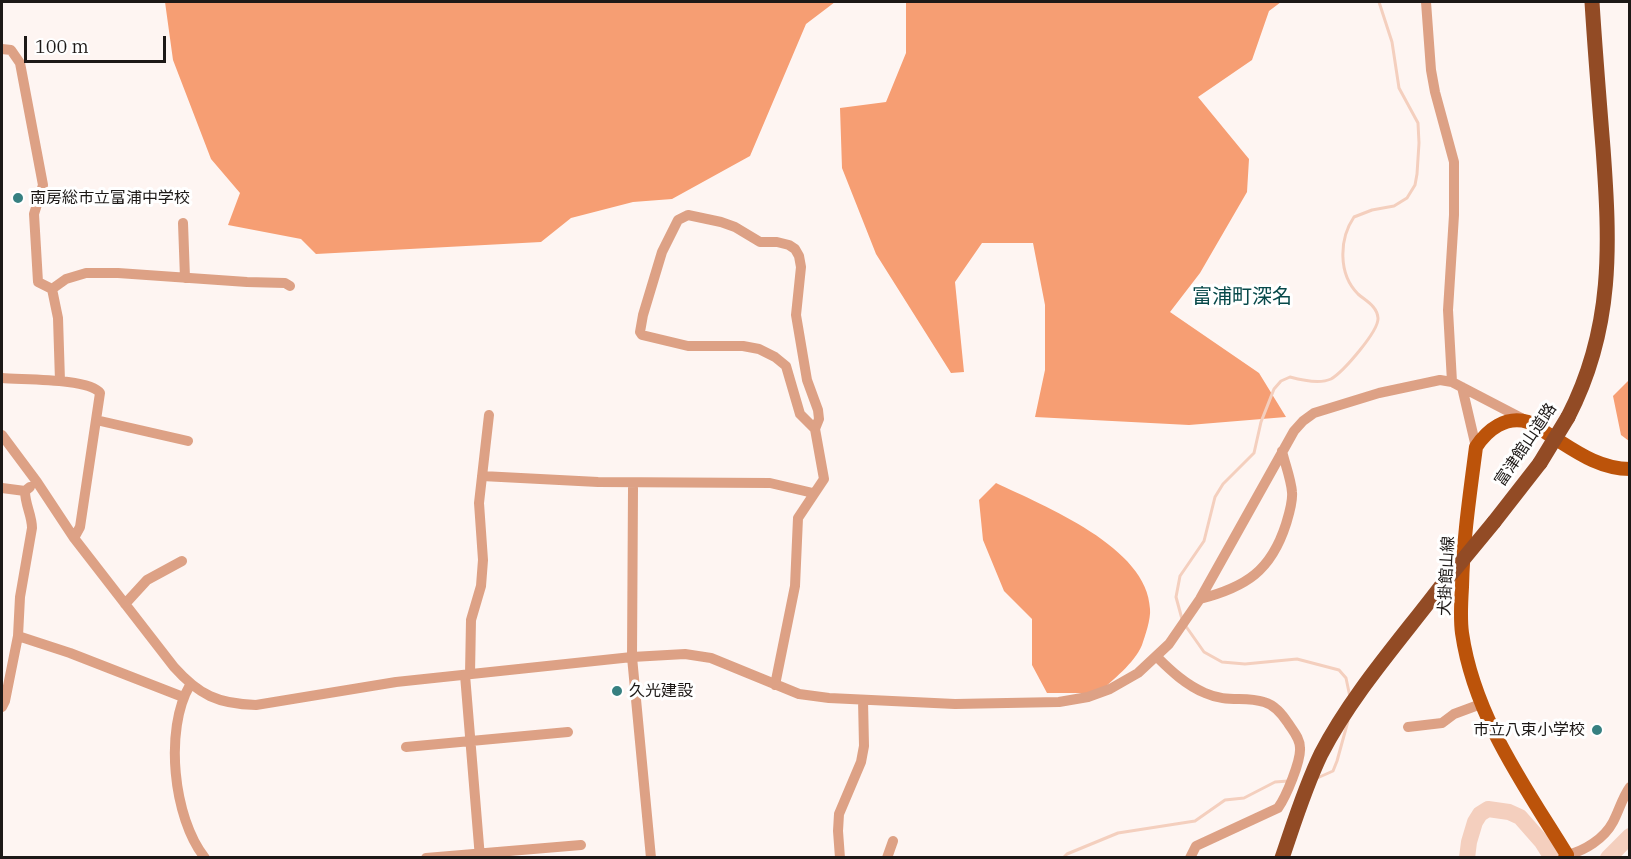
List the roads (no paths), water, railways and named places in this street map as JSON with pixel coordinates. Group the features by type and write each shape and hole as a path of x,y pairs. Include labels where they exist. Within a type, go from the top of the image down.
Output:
{"highway":[{"name":"富津館山道路","path":"1298,812 1313,771 1353,701 1540,463 1568,417 1585,379 1600,327 1607,282 1608,217 1592,2"},
{"path":"1282,858 1298,812"},
{"path":"1291,858 1298,812"}],"main road":[{"path":"1476,447 1483,435 1501,424 1509,421 1527,422 1591,460 1607,467 1629,468"},
{"name":"犬掛館山線","path":"1476,447 1464,546 1461,619 1465,652 1481,704 1510,761 1566,856"}],"street":[{"path":"1426,2 1431,70 1454,162 1454,214 1448,310 1457,384 1476,447"},
{"path":"2,49 11,50 20,63 43,185 34,214 38,282 51,289 59,326 60,381"},
{"path":"775,685 795,586 798,518 824,479 815,429 819,419 818,410 807,380 796,315 801,267 799,256 795,249 783,243 760,242 735,227 721,222 688,215 678,220 662,252 640,332 642,335 688,346 743,346 759,349 775,357 786,366 800,414 815,429"},
{"path":"183,223 185,278"},
{"path":"51,289 66,279 86,273 118,273 291,286"},
{"path":"2,378 60,381 97,389 100,393 80,527 74,538"},
{"path":"2,435 74,538 190,685 234,704 256,705 396,682 467,674 632,657 685,654 711,658 799,694 864,700 956,704 1059,702 1088,697 1110,689 1138,673 1169,644 1200,599 1294,431 1303,420 1314,413 1379,393 1440,380 1457,384 1527,422"},
{"path":"480,856 467,674 471,620 481,586 483,560 479,503 489,415"},
{"path":"96,420 188,441"},
{"path":"1200,599 1243,585 1264,567 1282,537 1290,512 1292,492 1282,451"},
{"path":"482,476 598,482 770,483 813,493"},
{"path":"2,488 25,491 37,482"},
{"path":"633,488 632,657 651,858"},
{"path":"2,707 18,636 20,597 32,528 32,519 25,504 25,491"},
{"path":"124,604 147,580 182,561"},
{"path":"18,636 70,653 183,698"},
{"path":"1157,657 1179,678 1203,693 1223,700 1261,701 1270,704 1282,714 1298,739 1300,749 1285,798 1278,808 1196,846 1190,858"},
{"path":"190,685 183,698 177,722 177,782 191,835 205,858"},
{"path":"840,858 839,814 861,762 864,746 864,700"},
{"path":"1408,727 1442,723 1454,714 1481,704"},
{"path":"406,747 568,732"},
{"path":"1566,856 1580,852 1603,836 1612,824 1629,787"},
{"path":"886,858 893,841"},
{"path":"426,858 518,854 581,845"}],"waterway":[{"path":"1182,619 1176,597 1180,576 1204,541 1215,497 1223,484 1254,453 1261,422 1274,389 1281,381 1290,377 1316,381 1331,379 1359,351 1377,324 1376,310 1358,294 1347,277 1343,256 1345,236 1354,217 1372,210 1394,206 1407,198 1415,185 1419,143 1418,123 1399,88 1392,42 1379,2"},
{"path":"1185,625 1204,652 1222,662 1245,664 1297,659 1339,670 1346,678 1350,697"},
{"path":"1315,779 1333,771 1348,721"},
{"path":"1063,858 1067,854 1118,833 1195,821 1225,800 1244,798 1275,782 1288,781"},
{"path":"1467,858 1475,822 1480,814 1488,809 1509,812 1520,817 1542,842 1552,858"},
{"path":"1608,858 1630,836"}],"place":[{"name":"南房総市立富浦中学校","path":"18,198"},
{"name":"久光建設","path":"617,691"},
{"name":"市立八束小学校","path":"1597,730"}],"district":[{"name":"富浦町深名","path":"1242,297"}]}
